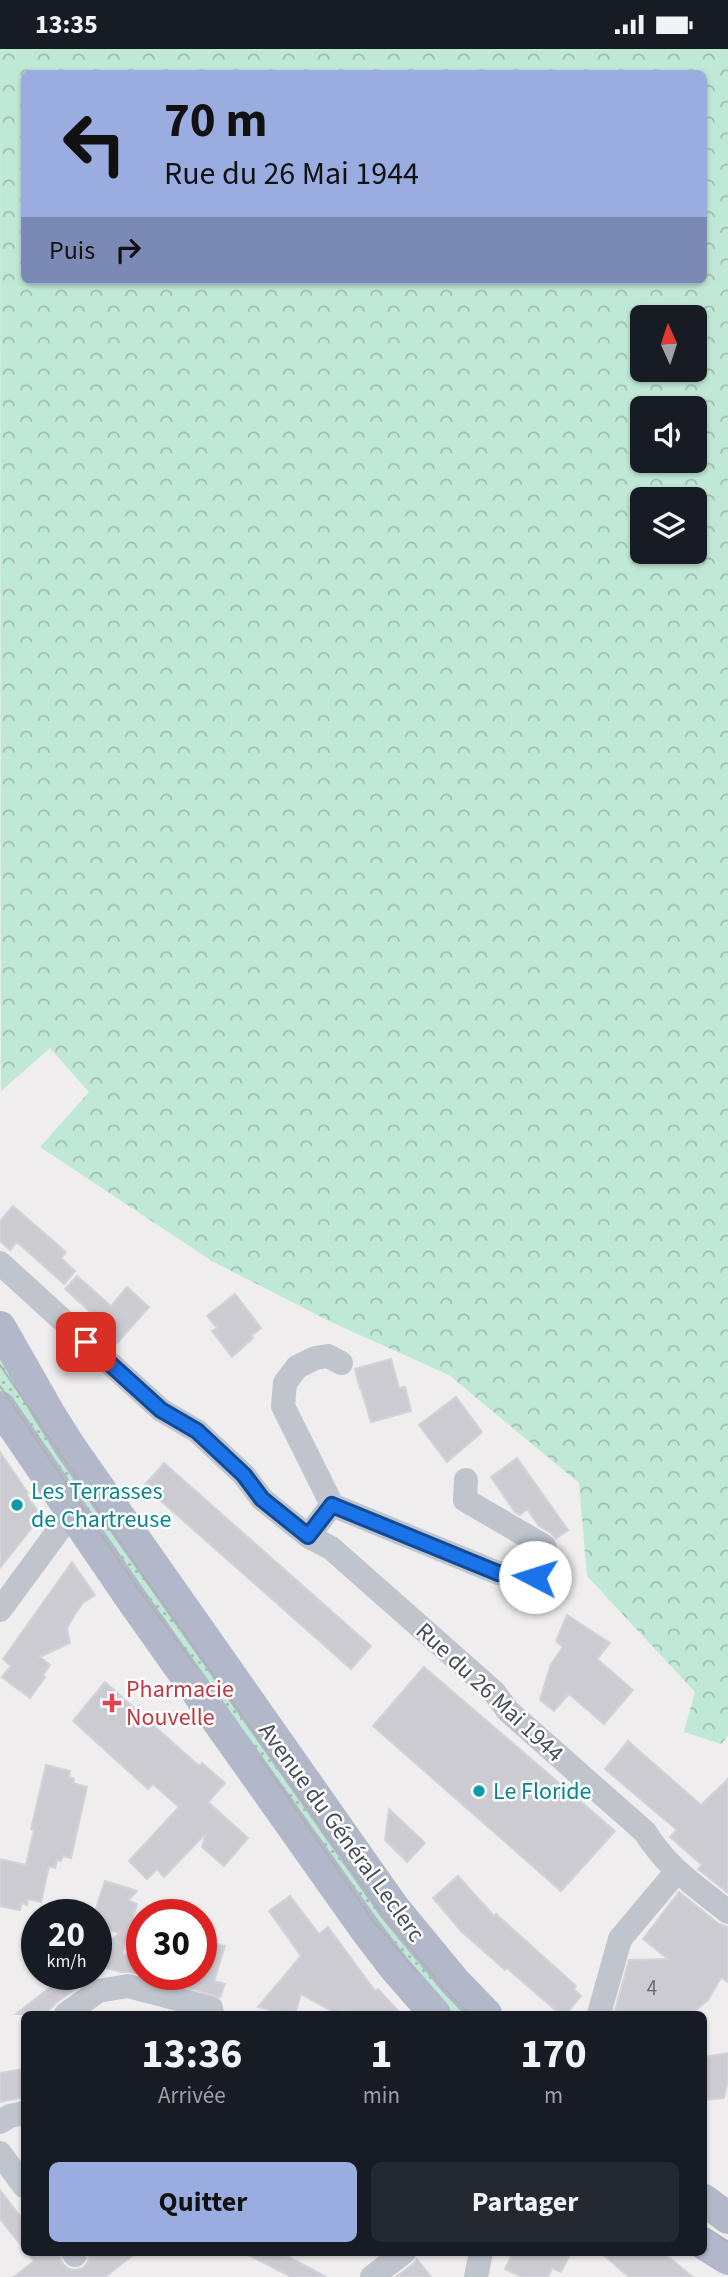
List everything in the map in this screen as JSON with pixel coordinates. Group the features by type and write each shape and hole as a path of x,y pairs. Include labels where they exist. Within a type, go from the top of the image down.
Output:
{"main road":[{"name":"Avenue du Général Leclerc","path":"0,1327 71,1448 387,1898 425,1947 483,2011"},
{"name":"Avenue du Général Leclerc","path":"0,1407 365,1929 432,2011"},
{"path":"707,2202 728,2218"},
{"path":"707,2246 728,2259"}],"street":[{"name":"Rue du 26 Mai 1944","path":"0,1263 161,1410 197,1431 244,1475 262,1499 308,1536 331,1548 494,1692 508,1711 645,1832 658,1854 728,1912"},
{"path":"341,1363 328,1356 315,1358 297,1367 285,1383 283,1406 332,1505 498,1573 535,1577 549,1572 544,1546 466,1500 466,1480"},
{"path":"308,1536 332,1505"},
{"path":"0,1609 72,1512"},
{"path":"600,2011 620,1939 677,1871"},
{"path":"70,2011 98,1991 128,1986 211,2008 212,2011"},
{"path":"0,2122 21,2114"},
{"path":"0,2153 21,2182"},
{"path":"372,2277 399,2256"},
{"path":"476,2277 480,2256"}],"green space":[{"path":"0,49 728,49 728,1736 721,1744 684,1732 695,1692 587,1576 579,1483 449,1375 333,1323 212,1261 40,1147 89,1092 50,1048 1,1091"},
{"path":"0,1347 476,2011 443,2011 0,1397"}],"building":[{"path":"13,1206 66,1252 61,1258 75,1271 64,1284 17,1242 10,1250 0,1241 0,1221"},
{"path":"77,1276 111,1306 127,1287 149,1307 117,1343 96,1324 99,1320 65,1289"},
{"path":"235,1294 261,1328 232,1357 212,1331 217,1328 207,1316"},
{"path":"391,1359 399,1388 405,1387 411,1411 371,1422 355,1369"},
{"path":"456,1397 482,1432 447,1462 419,1425"},
{"name":"Les Terrasses de Chartreuse","path":"0,1452 41,1516 0,1568"},
{"path":"517,1458 568,1530 556,1539 539,1526 527,1509 520,1515 515,1512 491,1477"},
{"path":"164,1463 371,1646 351,1669 144,1486"},
{"path":"72,1562 95,1595 83,1603 67,1628 70,1643 40,1657 50,1665 30,1698 2,1677 11,1666 3,1659"},
{"path":"567,1615 610,1643 597,1659 633,1690 604,1724 569,1694 554,1711 540,1700 551,1664 563,1647 556,1641"},
{"path":"424,1667 615,1831 561,1891 373,1726"},
{"path":"105,1682 199,1766 202,1763 225,1783 208,1802 248,1838 224,1866 202,1847 206,1833 164,1877 157,1869 147,1879 129,1861 179,1807 153,1784 148,1789 73,1721"},
{"path":"628,1741 701,1805 728,1779 728,1893 698,1869 702,1865 670,1837 677,1830 605,1769"},
{"path":"46,1765 70,1771 69,1777 74,1779 73,1783 87,1787 71,1858 63,1856 61,1861 57,1860 55,1868 49,1866 42,1899 21,1899 20,1910 0,1906 0,1859 26,1865 34,1830 31,1829"},
{"path":"389,1809 425,1843 407,1862 385,1840"},
{"path":"458,1876 494,1916 496,1914 576,1986 574,1989 581,1996 568,2011 557,2011 462,1932 433,1898"},
{"path":"105,1881 137,1891 126,1899 126,1941 122,1954 126,1955 126,1972 112,1969 112,1939 120,1933 112,1931 112,1899 99,1899"},
{"path":"679,1892 719,1924 728,1927 728,1982 721,1978 708,2000 695,2011 615,2011 629,1960 668,1959 643,1939"},
{"path":"290,1896 319,1934 328,1927 375,1991 378,1989 398,2011 332,2011 301,1994 296,2011 273,2011 258,2007 301,1956 269,1911"},
{"path":"217,1944 225,1946 217,1971"},
{"path":"217,1982 225,1984 220,1997 196,1990 217,1990"},
{"path":"47,1990 74,1990 48,2011 21,2011 21,2014 16,2014"},
{"path":"728,2053 728,2079 724,2098 707,2100 707,2056"},
{"path":"21,2070 21,2098 0,2102 0,2073"},
{"path":"0,2190 21,2217 21,2245 0,2219"},
{"path":"30,2256 60,2256 63,2264 75,2270 83,2268 89,2256 132,2256 105,2277 14,2277 34,2261"},
{"path":"251,2256 287,2256 326,2277 291,2277"},
{"path":"511,2256 569,2256 561,2272 552,2268 548,2277 522,2277 505,2269"},
{"path":"605,2256 667,2256 693,2277 629,2277"},
{"path":"417,2259 431,2277 396,2277 413,2264"}],"tram line":[{"path":"0,1365 142,1574 384,1916 445,1990 466,2011"},
{"path":"0,1386 132,1580 196,1667"},
{"path":"259,1756 374,1922 418,1973"},
{"path":"707,2228 728,2242"}],"place":[{"name":"Les Terrasses de Chartreuse","path":"17,1505"},
{"name":"Pharmacie Nouvelle","path":"112,1703"},
{"name":"Le Floride","path":"479,1791"}],"route":[{"path":"86,1342 161,1410 197,1431 244,1475 262,1499 308,1536 332,1505 498,1573 535,1577"}]}
